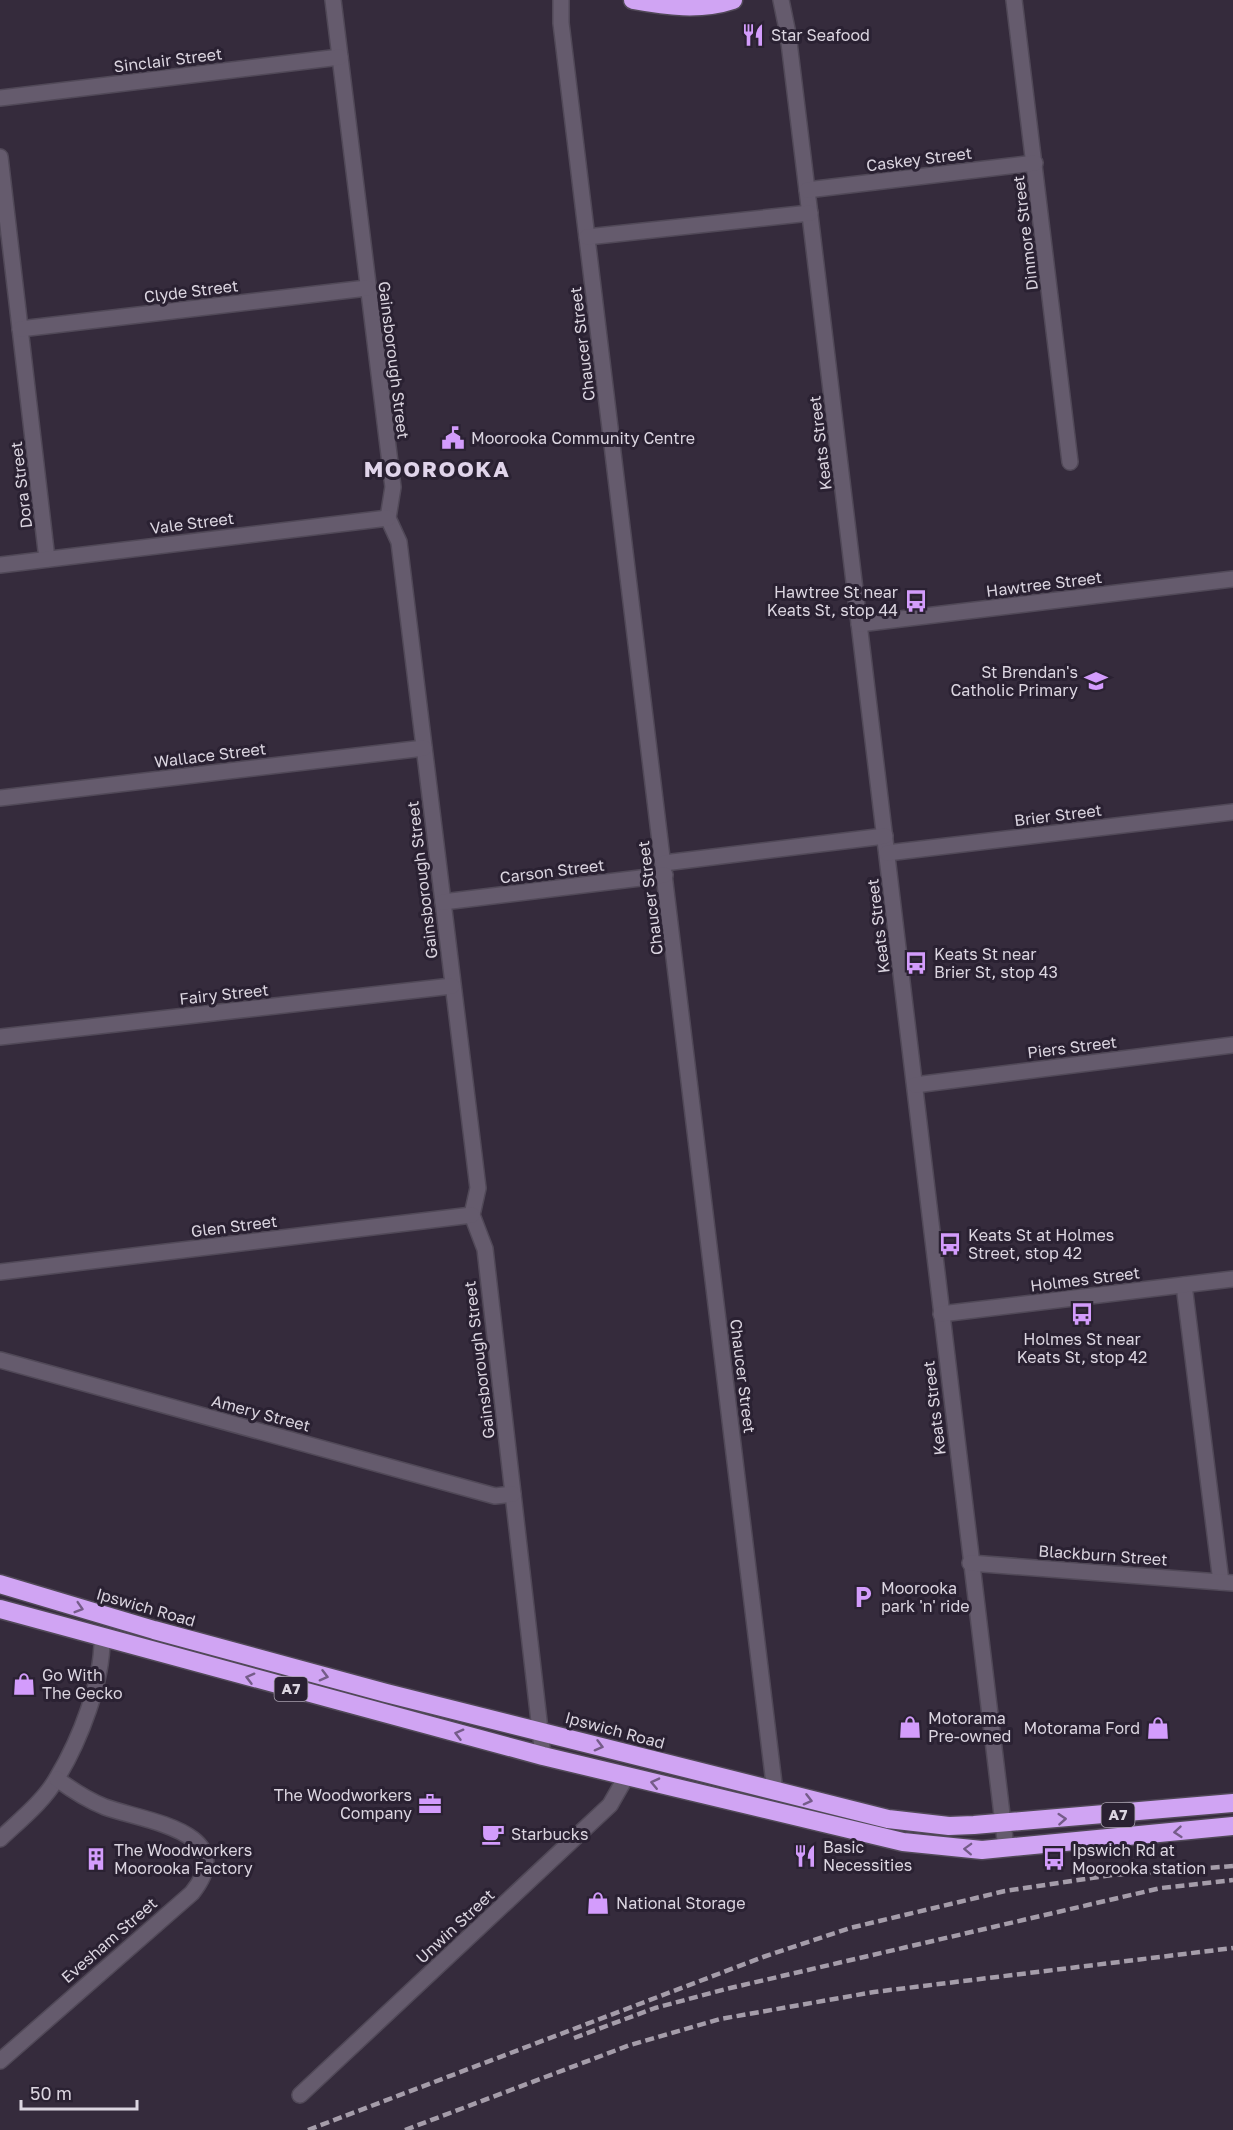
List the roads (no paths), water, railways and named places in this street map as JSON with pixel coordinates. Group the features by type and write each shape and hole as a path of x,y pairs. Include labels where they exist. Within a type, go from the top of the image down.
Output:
{"highway":[{"path":"633,0 675,7 703,7 733,0"},
{"name":"Ipswich Road","path":"0,1584 154,1630 363,1687 775,1792 912,1823 949,1826 1003,1823 1233,1803"},
{"name":"A7","path":"0,1609 543,1756 903,1842 948,1849 1006,1848 1233,1826"}],"street":[{"name":"Gainsborough Street","path":"333,0 393,487 388,518 399,542 478,1188 472,1215 485,1249 542,1731 543,1756"},
{"name":"Chaucer Street","path":"561,0 561,23 775,1792"},
{"name":"Keats Street","path":"781,0 788,34 810,213 970,1563 1006,1848"},
{"name":"Dinmore Street","path":"1014,0 1070,462"},
{"name":"Sinclair Street","path":"0,98 340,57"},
{"name":"Dora Street","path":"0,157 47,559"},
{"name":"Caskey Street","path":"807,190 1035,163"},
{"path":"587,237 810,213"},
{"name":"Clyde Street","path":"20,329 367,288"},
{"name":"Vale Street","path":"0,565 388,518"},
{"name":"Hawtree Street","path":"859,624 1233,579"},
{"name":"Wallace Street","path":"0,798 424,748"},
{"name":"Brier Street","path":"887,853 1233,812"},
{"name":"Carson Street","path":"442,902 885,836"},
{"name":"Fairy Street","path":"0,1037 452,986"},
{"name":"Piers Street","path":"915,1085 1233,1045"},
{"name":"Glen Street","path":"0,1272 472,1215"},
{"name":"Holmes Street","path":"941,1314 1233,1279"},
{"path":"1184,1286 1227,1582"},
{"name":"Amery Street","path":"0,1360 495,1496 513,1494"},
{"name":"Blackburn Street","path":"970,1563 1227,1582"},
{"path":"0,1839 31,1810 57,1779 80,1729 100,1669 102,1637"},
{"name":"Unwin Street","path":"300,2095 610,1805 626,1777"},
{"name":"Evesham Street","path":"0,2061 192,1893 204,1878 207,1863 201,1847 189,1835 82,1797 57,1779"}],"railway":[{"path":"308,2130 763,1957 850,1928 1005,1891 1112,1875 1233,1866"},
{"path":"574,2038 655,2008 726,1989 1161,1888 1233,1880"},
{"path":"405,2130 630,2045 720,2019 874,1992 1233,1948"}],"place":[{"name":"Star Seafood","path":"753,35"},
{"name":"Moorooka Community Centre","path":"453,438"},
{"name":"Hawtree St near Keats St, stop 44","path":"916,601"},
{"name":"St Brendan's Catholic Primary","path":"1096,681"},
{"name":"Keats St near Brier St, stop 43","path":"916,963"},
{"name":"Keats St at Holmes Street, stop 42","path":"950,1244"},
{"name":"Holmes St near Keats St, stop 42","path":"1082,1314"},
{"name":"Moorooka park 'n' ride","path":"863,1597"},
{"name":"Go With The Gecko","path":"24,1684"},
{"name":"Motorama Pre-owned","path":"910,1727"},
{"name":"Motorama Ford","path":"1158,1728"},
{"name":"The Woodworkers Company","path":"430,1804"},
{"name":"Starbucks","path":"493,1834"},
{"name":"Basic Necessities","path":"805,1856"},
{"name":"The Woodworkers Moorooka Factory","path":"96,1859"},
{"name":"Ipswich Rd at Moorooka station","path":"1054,1859"},
{"name":"National Storage","path":"598,1903"}],"district":[{"name":"MOOROOKA","path":"437,469"}]}
